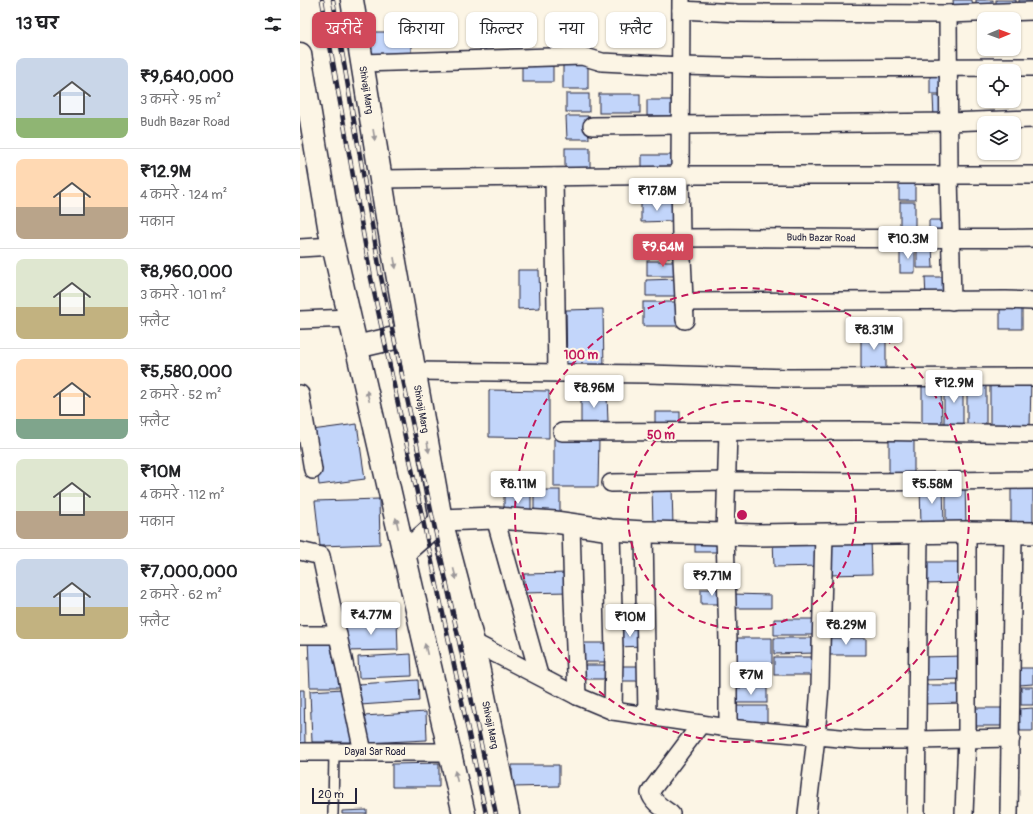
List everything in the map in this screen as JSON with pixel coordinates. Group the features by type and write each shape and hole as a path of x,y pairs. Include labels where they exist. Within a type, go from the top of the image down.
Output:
{"main road":[{"name":"Shivaji Marg","path":"352,0 381,179 441,520 473,642 508,814"},
{"path":"300,54 333,246 464,814"},
{"path":"356,348 408,335"}],"street":[{"path":"685,320 680,175 681,5 737,13 948,14 1033,11"},
{"path":"948,14 949,175 952,301"},
{"path":"362,63 582,56 602,62 680,66 770,68 1033,67"},
{"path":"592,126 949,122 1033,119"},
{"path":"381,179 680,175 1033,175"},
{"path":"554,176 557,373"},
{"name":"Budh Bazar Road","path":"681,238 1033,238"},
{"path":"300,248 333,246"},
{"path":"684,302 1033,301"},
{"path":"300,320 350,318"},
{"path":"415,371 789,378 1033,377"},
{"path":"300,394 313,470"},
{"path":"562,432 863,431 1033,434"},
{"path":"728,432 726,534 728,728"},
{"path":"611,483 1033,480"},
{"path":"404,553 441,520 495,518 555,522 611,530 644,532 757,535 919,532 1023,533 1011,738 1009,814"},
{"path":"495,518 539,675"},
{"path":"571,524 577,696"},
{"path":"611,530 614,653 613,711"},
{"path":"644,532 647,716"},
{"path":"916,814 919,532"},
{"path":"964,814 967,738 967,532"},
{"path":"807,814 820,686 824,534"},
{"path":"300,551 321,556 363,752"},
{"path":"300,635 338,635"},
{"path":"473,642 577,696 613,711 728,728 816,737 862,740 1011,738"},
{"path":"670,814 651,798 650,793 701,724"},
{"name":"Dayal Sar Road","path":"300,752 450,752"}],"lane":[{"path":"333,814 334,752"}],"building":[{"path":"953,0 972,0 973,11 954,11"},
{"path":"976,0 993,0 993,9 976,9"},
{"path":"996,0 1016,0 1016,11 996,11"},
{"path":"1019,0 1033,0 1033,10 1019,10"},
{"path":"376,32 384,32 384,48 411,48 411,56 365,56 365,48 376,48"},
{"path":"522,63 553,63 553,82 522,82"},
{"path":"563,64 588,64 588,89 563,89"},
{"path":"930,73 945,73 945,94 930,94"},
{"path":"566,94 589,94 589,112 566,112"},
{"path":"599,94 640,94 640,113 599,113"},
{"path":"933,96 948,96 948,118 934,118"},
{"path":"647,100 676,100 676,116 647,116"},
{"path":"566,116 588,116 589,139 567,139"},
{"path":"565,148 590,148 590,175 565,175"},
{"path":"642,155 676,155 676,174 642,174"},
{"path":"899,177 915,177 915,200 899,200"},
{"path":"642,178 676,178 676,192 642,192"},
{"path":"673,201 673,221 641,222 641,202"},
{"path":"900,202 915,202 915,234 900,234"},
{"path":"929,220 947,220 948,233 929,233"},
{"path":"678,239 679,257 649,257 649,240"},
{"path":"917,244 932,244 933,268 917,268"},
{"path":"900,246 915,246 915,273 900,273"},
{"path":"647,261 679,261 679,276 647,276"},
{"path":"518,270 539,270 540,308 518,309"},
{"path":"925,277 949,277 950,298 926,298"},
{"path":"677,279 677,296 646,296 646,280"},
{"path":"643,302 679,302 679,326 643,326"},
{"path":"1000,306 1022,306 1022,329 1000,329"},
{"path":"603,309 604,370 567,371 566,310"},
{"path":"861,332 886,332 886,370 861,370"},
{"path":"990,379 1031,379 1030,428 990,428"},
{"path":"944,382 963,382 963,426 944,426"},
{"path":"967,382 986,382 986,426 967,426"},
{"path":"922,383 941,383 942,427 922,427"},
{"path":"489,390 549,391 549,438 489,437"},
{"path":"581,396 607,396 608,422 581,423"},
{"path":"655,412 680,412 680,430 655,430"},
{"path":"357,424 365,479 319,485 312,430"},
{"path":"914,437 914,477 889,478 889,438"},
{"path":"554,439 599,439 598,487 554,487"},
{"path":"946,484 965,484 966,526 946,526"},
{"path":"1033,484 1033,526 1011,526 1011,485"},
{"path":"920,485 943,485 944,525 921,525"},
{"path":"652,486 672,486 673,527 653,527"},
{"path":"534,490 560,490 560,516 534,516"},
{"path":"504,494 531,494 531,516 504,516"},
{"path":"379,499 380,544 320,546 315,501"},
{"path":"695,537 724,537 724,552 695,552"},
{"path":"773,539 821,539 821,566 774,567"},
{"path":"871,539 872,574 829,575 828,540"},
{"path":"919,562 967,562 967,583 919,584"},
{"path":"723,567 723,585 700,585 700,568"},
{"path":"568,573 568,592 524,593 524,574"},
{"path":"701,589 723,589 724,604 701,604"},
{"path":"732,594 771,595 771,608 732,608"},
{"path":"617,604 643,604 643,619 617,619"},
{"path":"774,619 816,619 817,635 774,635"},
{"path":"397,620 398,650 344,651 344,621"},
{"path":"616,629 644,629 644,646 616,647"},
{"path":"734,638 772,638 772,664 733,664"},
{"path":"774,638 817,638 817,653 774,654"},
{"path":"826,638 866,638 866,655 827,655"},
{"path":"308,639 329,639 340,687 310,687"},
{"path":"578,643 611,643 612,662 578,662"},
{"path":"411,654 412,676 359,678 358,657"},
{"path":"964,656 964,679 922,680 922,657"},
{"path":"774,657 816,657 816,675 774,675"},
{"path":"578,665 609,665 610,679 578,679"},
{"path":"615,666 645,666 645,681 615,681"},
{"path":"1019,668 1033,668 1033,684 1019,685"},
{"path":"418,680 419,701 360,705 359,684"},
{"path":"921,685 964,685 964,703 922,704"},
{"path":"1021,687 1033,687 1033,705 1021,705"},
{"path":"735,688 767,688 767,703 735,703"},
{"path":"343,689 356,742 312,742 310,691"},
{"path":"300,690 304,690 305,743 300,743"},
{"path":"734,706 767,706 767,723 735,724"},
{"path":"972,708 1006,708 1006,726 973,726"},
{"path":"1033,708 1033,731 1020,731 1019,709"},
{"path":"426,712 427,740 365,743 364,716"},
{"path":"439,763 439,787 392,787 392,764"},
{"path":"512,765 559,765 559,786 512,787"},
{"path":"367,810 367,814 342,814 342,811"}],"railway":[{"path":"322,0 371,278 486,814"},
{"path":"333,0 381,277 496,814"}]}
